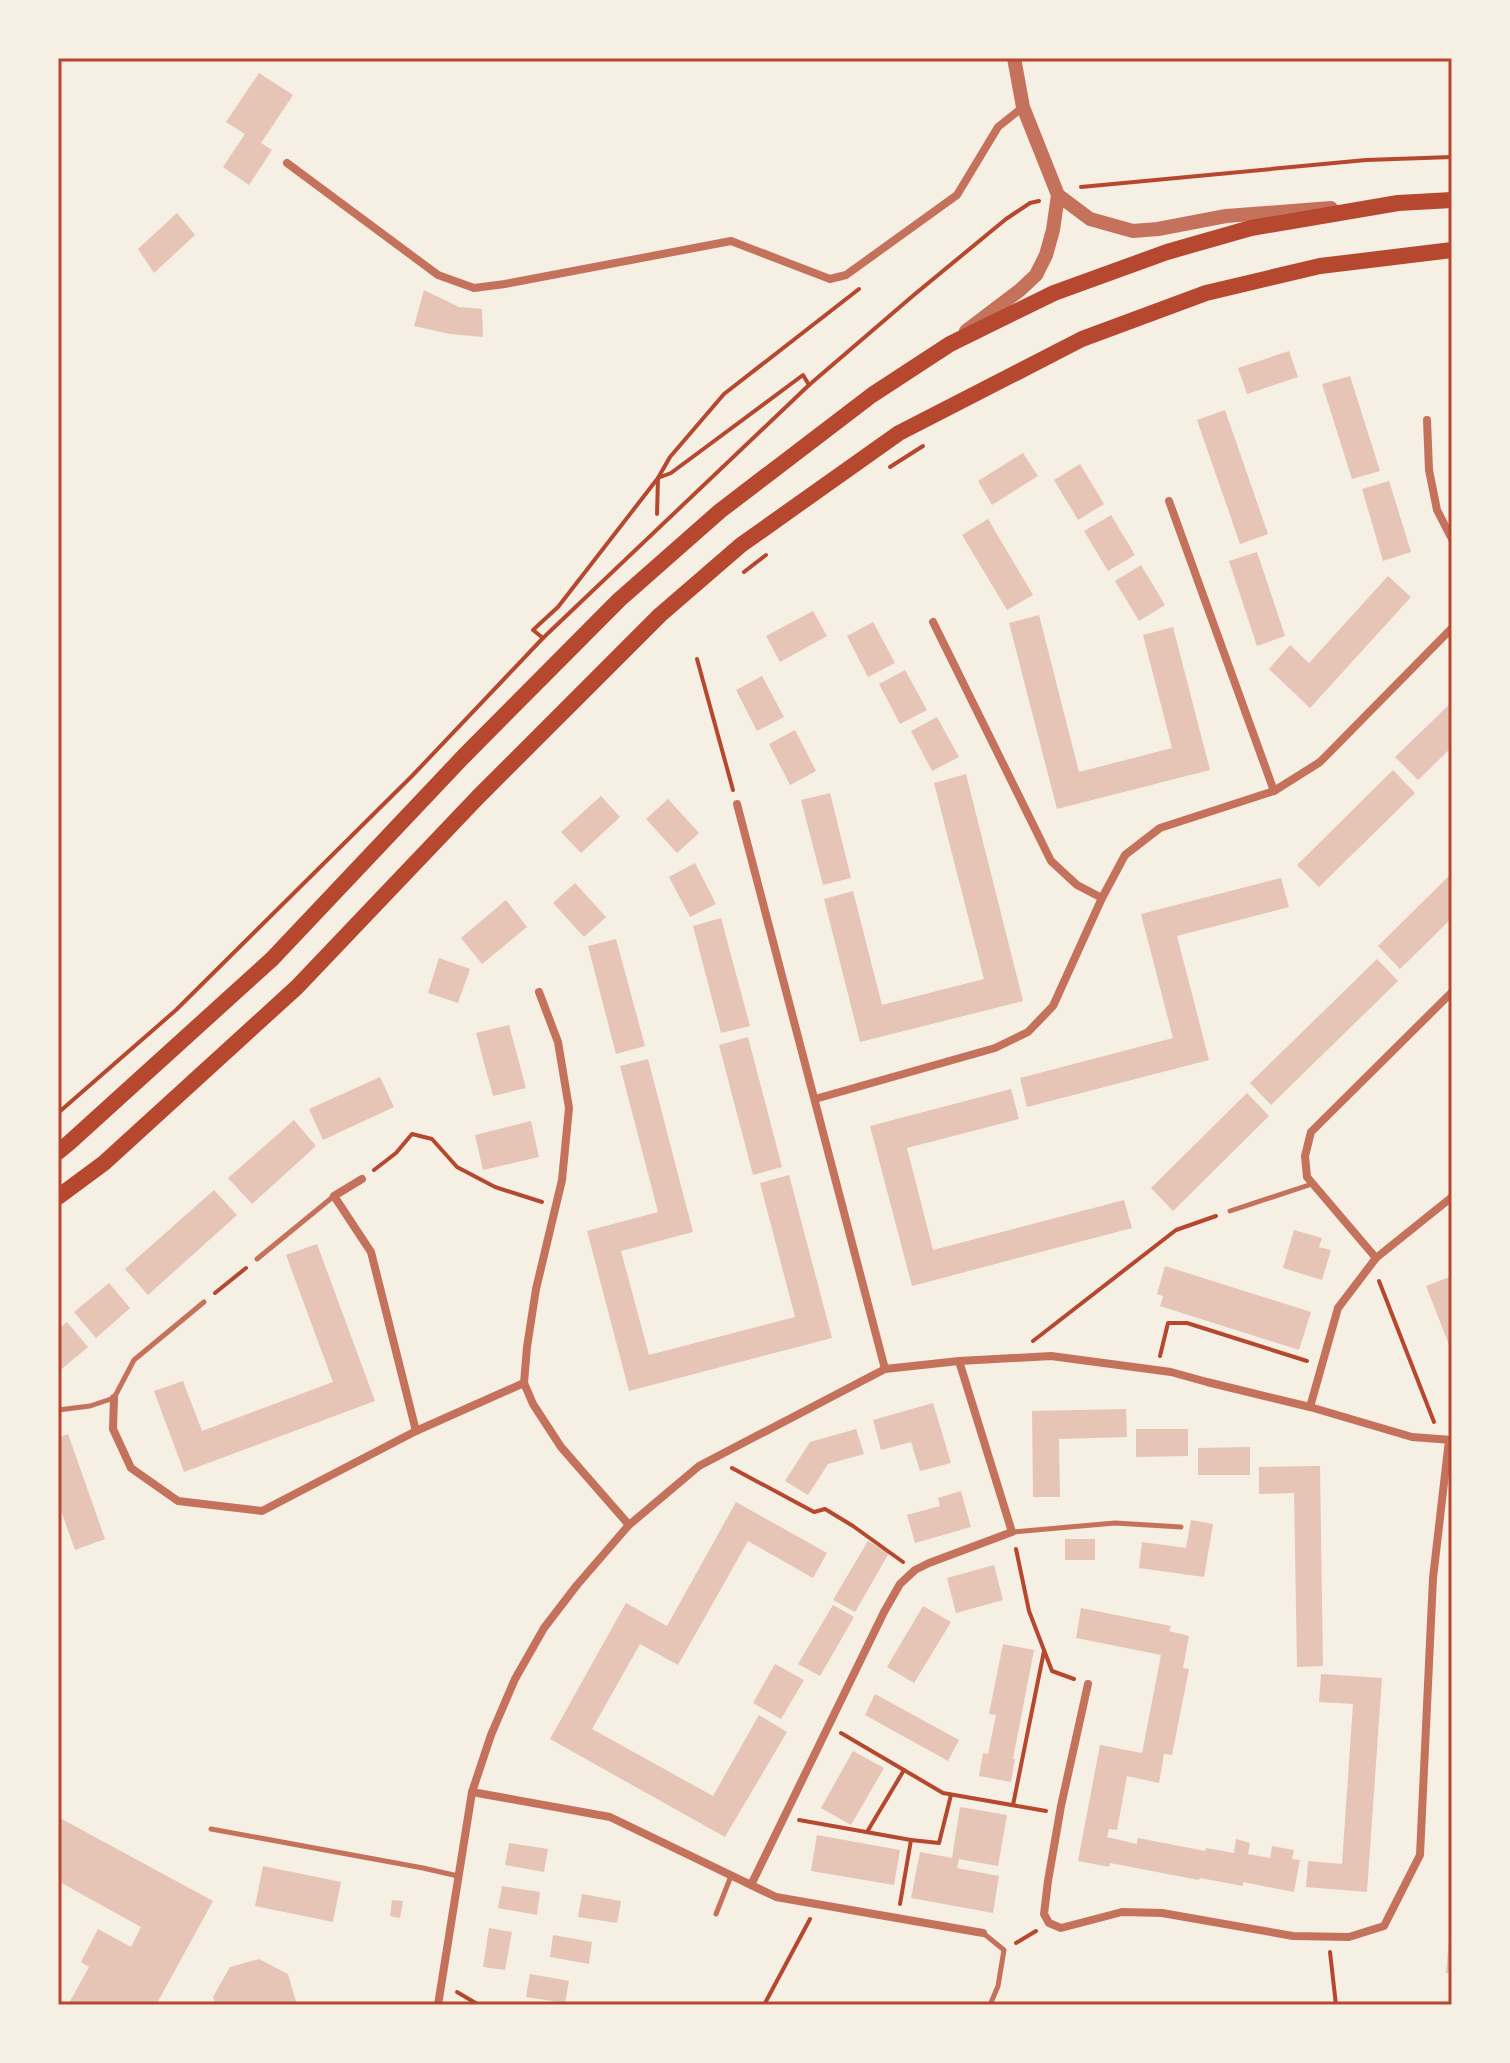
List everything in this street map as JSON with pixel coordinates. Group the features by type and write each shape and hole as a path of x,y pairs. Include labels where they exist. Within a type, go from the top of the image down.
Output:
{"main road":[{"path":"58,1152 272,959 463,757 619,600 720,511 872,395 950,344 1054,293 1167,252 1251,228 1398,203 1452,200"},
{"path":"58,1197 104,1163 297,987 478,797 660,615 741,545 899,433 1082,339 1206,293 1320,266 1452,250"}],"street":[{"path":"950,344 1036,275 1053,230 1058,195 1023,107 1014,58"},
{"path":"287,163 438,275 474,288 731,241 830,279 846,275 957,195 998,127 1023,107"},
{"path":"1058,195 1090,219 1133,231 1226,216 1398,203"},
{"path":"1427,420 1429,470 1437,510 1452,539"},
{"path":"1169,501 1274,791"},
{"path":"933,622 1051,861 1077,885 1102,898"},
{"path":"815,1099 995,1048 1028,1032 1053,1006 1125,855 1160,828 1274,791 1320,762 1452,628"},
{"path":"737,804 885,1369"},
{"path":"539,992 558,1042 569,1108 562,1180 536,1289 524,1383 533,1404 561,1447 629,1525"},
{"path":"1374,1261 1307,1177 1305,1156 1311,1132 1452,992"},
{"path":"362,1179 334,1196 371,1252 416,1431"},
{"path":"1310,1407 1338,1308 1374,1261 1452,1197"},
{"path":"438,2005 472,1792 515,1679 544,1628 577,1585 629,1525 699,1466 885,1369 1051,1356 1171,1372 1310,1407 1412,1437 1447,1440 1433,1578 1420,1855 1384,1926 1349,1937 1293,1936 1162,1913 1122,1912 1061,1928 1049,1923 1044,1914 1060,1813 1088,1684"},
{"path":"751,1885 900,1584 915,1570 929,1563 1012,1532 959,1361"},
{"path":"114,1398 113,1429 131,1468 178,1501 262,1511 416,1431 524,1383"},
{"path":"472,1792 610,1817 776,1897 983,1933"}],"lane":[{"path":"1230,1211 1313,1184"},
{"path":"257,1259 334,1196"},
{"path":"58,1410 90,1406 114,1398 134,1360 204,1302"},
{"path":"1012,1532 1115,1523 1181,1527"},
{"path":"211,1829 458,1876"},
{"path":"716,1914 731,1875"},
{"path":"983,1933 1004,1950 998,1986 990,2005"}],"path":[{"path":"543,638 533,630 558,607 658,478 670,457 724,394 865,284"},
{"path":"658,478 671,473 803,375 809,385"},
{"path":"885,470 923,446"},
{"path":"657,514 658,478"},
{"path":"742,574 775,548"},
{"path":"697,659 737,804"},
{"path":"362,1179 396,1153 412,1134 432,1139 457,1167 495,1187 556,1207"},
{"path":"1010,1358 1176,1230 1230,1211"},
{"path":"204,1302 257,1259"},
{"path":"1374,1261 1447,1440"},
{"path":"1157,1370 1168,1323 1187,1323 1321,1365"},
{"path":"714,1459 814,1512 825,1509 915,1570"},
{"path":"1012,1532 1029,1611 1052,1671 1088,1684"},
{"path":"1013,1805 1044,1651"},
{"path":"829,1726 943,1793 1060,1813"},
{"path":"867,1832 904,1770"},
{"path":"784,1818 939,1843 951,1794"},
{"path":"897,1918 911,1840"},
{"path":"764,2005 818,1904"},
{"path":"1004,1950 1049,1923"},
{"path":"1329,1937 1336,2005"},
{"path":"442,1982 479,2005"}],"building":[{"path":"259,73 293,95 261,143 272,150 249,185 223,167 245,134 226,122"},
{"path":"177,213 195,235 154,273 138,249"},
{"path":"424,290 459,307 482,309 483,337 414,326"},
{"path":"1289,351 1298,377 1247,394 1238,368"},
{"path":"1350,376 1380,471 1352,479 1322,384"},
{"path":"1225,410 1268,534 1240,544 1197,420"},
{"path":"1023,453 1038,476 992,505 978,481"},
{"path":"1080,464 1104,504 1078,520 1054,480"},
{"path":"1389,481 1411,552 1383,561 1362,489"},
{"path":"1111,515 1135,555 1108,571 1084,531"},
{"path":"988,519 1033,595 1007,610 962,535"},
{"path":"1257,552 1285,636 1257,646 1229,561"},
{"path":"1141,565 1165,605 1139,621 1115,581"},
{"path":"1388,576 1411,597 1310,708 1269,669 1290,645 1309,663"},
{"path":"813,611 827,636 780,662 766,636"},
{"path":"1039,615 1079,772 1172,748 1143,635 1173,627 1210,770 1057,809 1009,623"},
{"path":"873,622 895,663 868,677 847,636"},
{"path":"905,670 927,710 900,724 879,684"},
{"path":"762,676 784,717 757,731 736,690"},
{"path":"1452,702 1452,747 1418,780 1395,757"},
{"path":"937,717 959,757 932,771 911,731"},
{"path":"795,730 816,771 790,785 769,744"},
{"path":"1393,770 1415,793 1319,887 1297,865"},
{"path":"966,774 1023,1001 860,1042 824,899 853,891 882,1005 984,979 934,783"},
{"path":"830,793 851,878 823,885 801,800"},
{"path":"601,796 620,817 581,853 561,832"},
{"path":"668,799 699,833 677,853 646,819"},
{"path":"695,863 716,904 690,917 669,877"},
{"path":"1452,873 1452,918 1400,969 1378,946"},
{"path":"1281,878 1289,907 1177,936 1209,1060 1027,1107 1020,1078 1173,1038 1141,914"},
{"path":"575,883 606,917 584,937 553,903"},
{"path":"506,900 527,927 482,964 461,938"},
{"path":"721,918 750,1026 721,1033 693,926"},
{"path":"616,939 645,1046 616,1054 588,946"},
{"path":"439,958 470,969 458,1003 428,993"},
{"path":"1377,959 1398,981 1271,1105 1250,1083"},
{"path":"509,1025 526,1088 493,1096 476,1033"},
{"path":"748,1037 782,1167 753,1175 719,1045"},
{"path":"648,1059 693,1232 621,1251 649,1355 795,1317 760,1183 789,1175 832,1338 629,1391 587,1231 658,1212 620,1066"},
{"path":"380,1077 394,1107 323,1140 309,1109"},
{"path":"1011,1089 1019,1119 907,1148 933,1250 1124,1200 1132,1228 912,1286 870,1126"},
{"path":"1247,1093 1269,1116 1173,1211 1151,1188"},
{"path":"294,1120 316,1146 252,1204 228,1178"},
{"path":"531,1121 539,1157 483,1170 475,1135"},
{"path":"214,1190 237,1215 148,1295 125,1269"},
{"path":"1294,1230 1322,1238 1319,1247 1331,1250 1322,1280 1283,1268"},
{"path":"317,1244 375,1401 184,1472 154,1391 183,1381 202,1431 333,1382 286,1255"},
{"path":"1165,1266 1311,1312 1299,1350 1160,1306 1163,1296 1157,1294"},
{"path":"1452,1276 1452,1352 1426,1286"},
{"path":"109,1283 130,1308 96,1338 74,1312"},
{"path":"67,1322 88,1347 58,1372 58,1329"},
{"path":"933,1403 951,1463 920,1471 911,1442 881,1450 873,1420"},
{"path":"1126,1409 1127,1437 1059,1439 1060,1497 1033,1497 1032,1411"},
{"path":"856,1429 864,1454 828,1464 808,1495 785,1481 810,1442"},
{"path":"1136,1429 1188,1429 1188,1456 1136,1457"},
{"path":"68,1434 105,1539 75,1550 58,1502 58,1438"},
{"path":"1250,1447 1250,1475 1198,1475 1198,1448"},
{"path":"1320,1466 1323,1666 1297,1667 1294,1493 1259,1494 1259,1467"},
{"path":"961,1491 971,1527 915,1543 907,1515 940,1506 938,1498"},
{"path":"736,1502 827,1553 813,1578 748,1541 678,1665 640,1644 592,1729 713,1796 759,1715 787,1732 725,1837 550,1739 626,1603 667,1626"},
{"path":"1191,1520 1213,1524 1204,1577 1139,1568 1142,1542 1186,1548"},
{"path":"1065,1539 1095,1539 1095,1560 1065,1560"},
{"path":"868,1541 889,1553 855,1612 833,1600"},
{"path":"994,1565 1003,1600 956,1613 947,1578"},
{"path":"833,1605 854,1617 820,1676 798,1664"},
{"path":"923,1606 951,1622 914,1683 887,1667"},
{"path":"1081,1608 1171,1626 1169,1631 1189,1636 1183,1668 1189,1669 1172,1755 1164,1754 1159,1783 1127,1776 1117,1830 1109,1829 1107,1837 1137,1844 1138,1838 1205,1851 1206,1848 1234,1853 1236,1839 1250,1843 1248,1854 1270,1858 1272,1846 1294,1850 1292,1859 1300,1860 1294,1892 1243,1882 1243,1886 1110,1863 1109,1867 1078,1861 1100,1745 1142,1753 1161,1655 1076,1638"},
{"path":"1003,1644 1034,1650 1011,1782 979,1776 983,1753 988,1754 996,1715 989,1714"},
{"path":"775,1664 804,1680 781,1719 753,1703"},
{"path":"1321,1674 1382,1678 1367,1892 1306,1887 1308,1861 1342,1864 1353,1704 1319,1702"},
{"path":"875,1694 959,1740 948,1761 865,1715"},
{"path":"853,1751 884,1768 851,1825 821,1808"},
{"path":"960,1807 1007,1815 998,1866 959,1859 957,1868 999,1876 993,1913 911,1898 920,1852 952,1858"},
{"path":"58,1817 213,1901 156,2005 68,2005 89,1967 81,1962 98,1929 131,1947 141,1927 58,1881"},
{"path":"817,1835 900,1850 894,1885 811,1871"},
{"path":"509,1843 548,1849 544,1872 505,1865"},
{"path":"263,1866 341,1882 333,1922 255,1906"},
{"path":"502,1886 540,1892 537,1915 498,1908"},
{"path":"582,1894 621,1901 617,1923 578,1917"},
{"path":"392,1900 403,1901 400,1918 390,1916"},
{"path":"1450,1927 1452,1973 1446,1973"},
{"path":"489,1928 512,1932 505,1970 483,1967"},
{"path":"553,1935 592,1942 589,1964 550,1957"},
{"path":"259,1959 288,1974 297,2005 216,2005 213,1997 230,1967"},
{"path":"530,1974 569,1981 565,2003 526,1997"}]}
